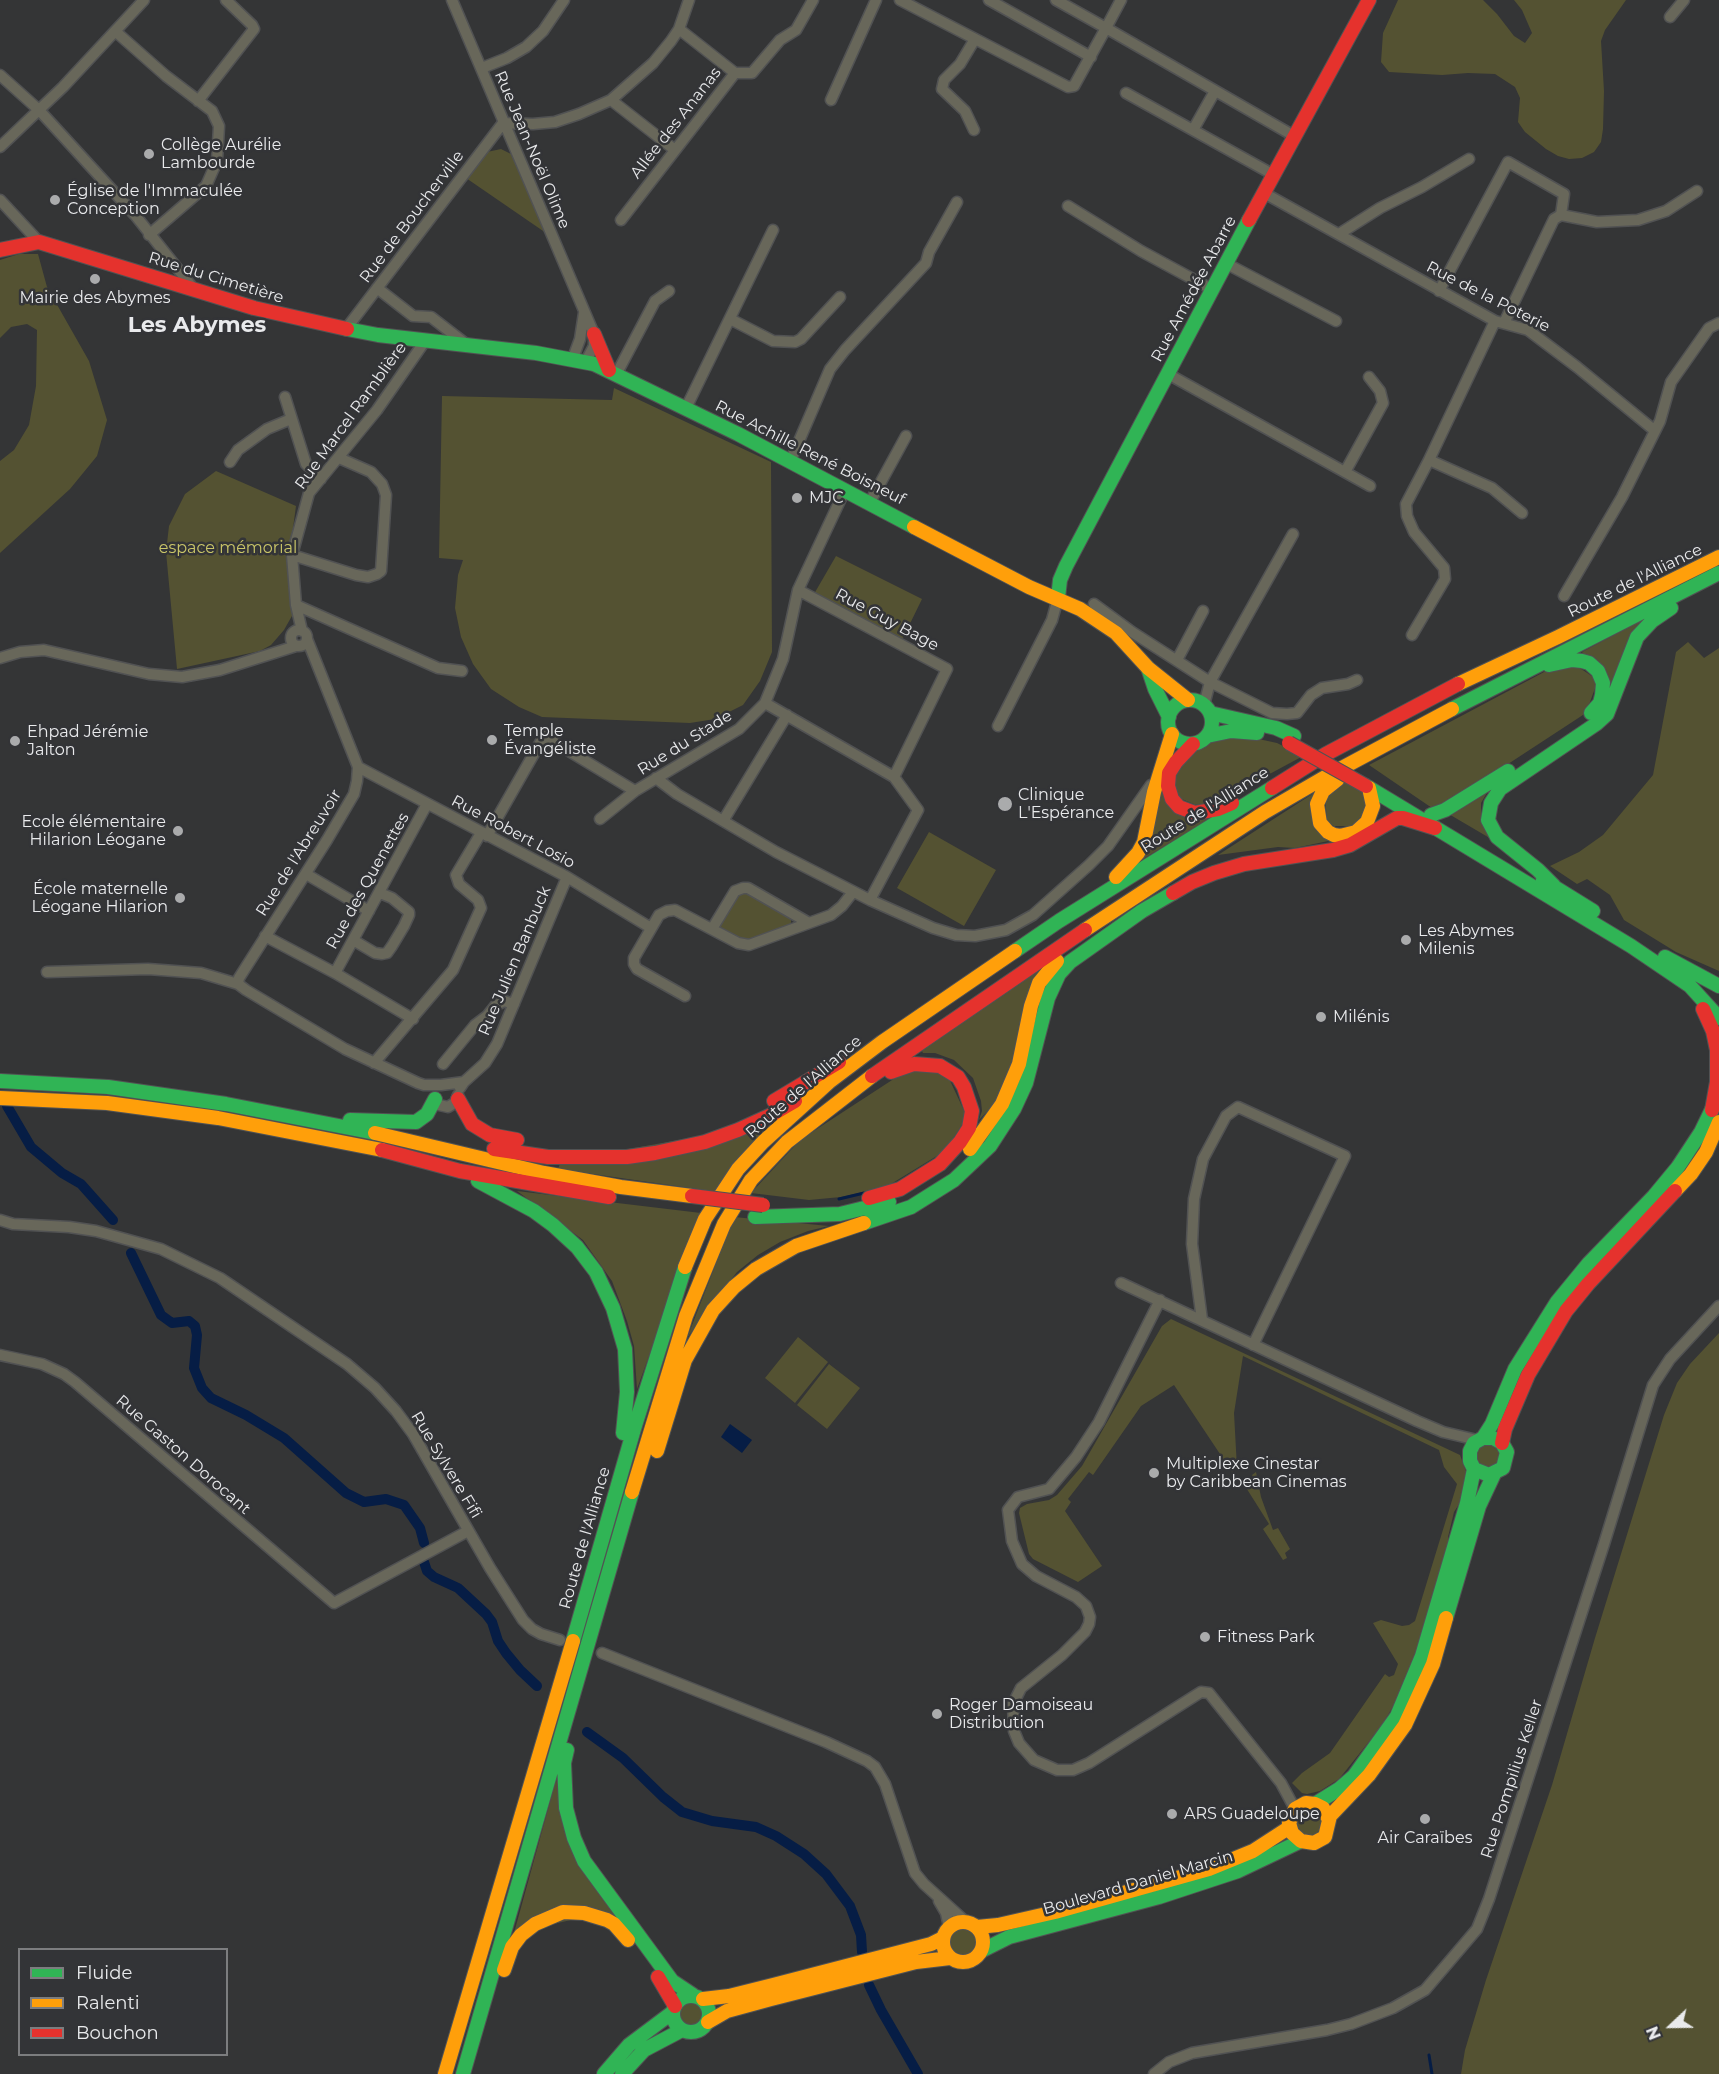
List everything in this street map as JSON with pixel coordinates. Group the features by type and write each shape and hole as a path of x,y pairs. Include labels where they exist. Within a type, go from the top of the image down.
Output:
{"main road":[{"name":"Rue Amédée Abarre","path":"1058,598 1060,580 1066,566 1294,136 1369,0"},
{"name":"Rue du Cimetière","path":"0,250 39,242 254,308 346,329 425,342"},
{"path":"594,334 613,371"},
{"name":"Rue Achille René Boisneuf","path":"425,342 580,360 613,371 870,502 1029,587 1080,609 1116,633 1148,668 1199,705"},
{"name":"Route de l'Alliance","path":"445,2072 574,1639 600,1544 686,1264 705,1219 738,1169 763,1142 830,1082 882,1042 1059,921 1326,754 1401,712 1719,557"},
{"name":"Route de l'Alliance","path":"463,2074 614,1552 686,1316 724,1224 751,1180 773,1155 868,1079 969,1008 1265,812 1499,685 1719,573"},
{"path":"1554,886 1539,870 1497,837 1488,820 1491,802 1500,789 1596,724 1606,714 1616,697 1632,647 1643,628 1664,612 1719,582"},
{"path":"1433,821 1445,810 1586,719 1600,703 1603,689 1601,678 1594,667 1582,661 1572,660 1541,668 1499,685"},
{"name":"Rue Achille René Boisneuf","path":"1148,668 1155,689 1169,717"},
{"path":"1193,744 1172,767 1169,793 1179,807 1186,811 1204,813 1218,809 1254,791 1410,701 1484,671"},
{"path":"1199,705 1212,721 1211,729 1201,742 1193,744 1181,742 1172,734 1168,723 1175,706 1199,705 1276,728 1292,740 1433,821 1554,886 1654,950 1719,986"},
{"path":"1207,736 1242,731 1292,740"},
{"path":"1059,921 1122,873 1138,853 1144,842 1158,775 1172,734"},
{"path":"1368,784 1372,811 1363,827 1356,832 1340,836 1323,828 1317,809 1321,795 1330,785 1378,749"},
{"path":"614,1552 638,1503 668,1420 685,1360 713,1310 745,1277 775,1257 796,1246 911,1207 967,1169 990,1146 1014,1108 1026,1083 1048,998 1059,974 1070,963 1125,923 1192,882 1214,873 1279,857 1333,850 1365,838 1397,818 1433,821 1673,974 1699,994 1719,1018"},
{"path":"759,1211 840,1214 880,1206 921,1190 955,1166 975,1143 1002,1104 1019,1064 1031,1006 1039,983 1059,959 1110,914"},
{"path":"1654,950 1690,977 1719,1006"},
{"path":"1494,1474 1484,1474 1474,1469 1470,1461 1477,1443 1492,1424 1515,1370 1534,1336 1557,1302 1589,1263 1654,1196 1678,1167 1701,1132 1716,1116 1718,1070 1713,1031 1699,1003 1673,974"},
{"path":"452,1090 472,1124 490,1135 551,1146 598,1149 647,1144 700,1133 766,1106 836,1064 882,1042"},
{"path":"759,1211 844,1204 900,1189 940,1164 969,1128 972,1111 970,1100 958,1077 945,1068 929,1064 914,1064 868,1079"},
{"path":"0,1081 108,1087 226,1104 408,1139 544,1173 688,1202"},
{"path":"272,1113 548,1157 627,1157 683,1148 738,1130 771,1115 830,1082"},
{"path":"1502,1443 1505,1429 1528,1375 1566,1311 1588,1284 1691,1174 1706,1152 1716,1116 1719,1093"},
{"path":"0,1098 107,1103 218,1118 386,1151 460,1171 578,1192 688,1202 759,1211 816,1222 881,1218"},
{"path":"327,1120 416,1122 427,1114 435,1098"},
{"path":"460,1171 534,1211 553,1225 587,1258 606,1289 625,1349 626,1415 622,1438 601,1511 600,1544"},
{"path":"1474,1469 1467,1503 1422,1656 1397,1716 1354,1776 1339,1790 1305,1805 1290,1820 1292,1833 1301,1842 1320,1840 1328,1832 1330,1816 1385,1756 1418,1700 1433,1664 1479,1506 1494,1474 1503,1468 1507,1458 1507,1452 1502,1443 1493,1438 1477,1443"},
{"path":"579,1673 577,1699 564,1763 566,1808 574,1838 591,1872 672,1981 683,1990 698,1997 710,2010 708,2022"},
{"path":"1305,1805 1326,1812 1329,1820"},
{"name":"Boulevard Daniel Marcin","path":"972,1925 998,1925 1055,1912 1209,1869 1253,1851 1290,1827"},
{"name":"Boulevard Daniel Marcin","path":"983,1950 1009,1938 1159,1897 1238,1871 1301,1842"},
{"path":"470,2049 516,1941 535,1924 553,1914 584,1912 614,1924 658,1977 674,2009 676,2024 682,2030 690,2032 698,2031 727,2011 916,1962 950,1958 962,1963 969,1962 983,1950 983,1938 972,1925 954,1924 931,1944 729,1996 684,1997 674,2009 629,2045 604,2074"},
{"path":"946,1933 944,1949 950,1958"},
{"path":"622,2074 644,2050 682,2030"}],"street":[{"path":"0,147 39,110 144,0"},
{"path":"198,100 254,29 226,0"},
{"name":"Rue Jean-Noël Olime","path":"452,0 594,334"},
{"path":"482,68 526,47 543,31 564,0"},
{"path":"503,123 556,122 611,100 653,63 679,29 689,0"},
{"path":"735,73 752,72 780,40 796,30 813,0"},
{"path":"831,100 876,0"},
{"path":"901,0 1068,87 1074,86 1121,0"},
{"path":"989,0 1091,57"},
{"path":"1056,0 1294,136"},
{"path":"1670,17 1684,0"},
{"name":"Allée des Ananas","path":"621,220 735,73 679,29"},
{"path":"115,32 166,76 212,111 217,119 220,136 217,161 211,176 200,192 149,235"},
{"path":"974,130 965,111 942,89 944,80 960,64 975,39"},
{"path":"1,78 39,110 135,215 194,290"},
{"path":"1193,130 1215,91"},
{"path":"1126,93 1274,175"},
{"path":"611,100 675,150"},
{"name":"Rue de Boucherville","path":"346,329 503,123"},
{"path":"1340,234 1380,208 1422,187 1469,159"},
{"path":"1438,291 1508,162 1564,194 1561,215"},
{"path":"1412,635 1445,579 1444,568 1414,532 1407,516 1406,504 1546,231 1554,219 1561,215 1597,222 1638,220 1666,211 1697,191"},
{"name":"Rue de la Poterie","path":"1264,194 1307,219 1340,234 1438,291 1500,322 1528,330 1654,430"},
{"path":"0,200 39,242"},
{"path":"790,462 830,369 844,350 926,263 929,252 957,202"},
{"path":"1068,206 1141,251 1213,290"},
{"path":"686,408 773,230"},
{"path":"1227,264 1336,321"},
{"path":"377,288 414,316 431,317 468,346"},
{"path":"613,371 655,301 669,291"},
{"path":"730,319 773,341 795,342 840,297"},
{"path":"580,360 584,312"},
{"path":"1564,596 1622,497 1660,421 1671,382 1710,328 1719,323"},
{"path":"580,360 594,346 594,334"},
{"name":"Rue Marcel Ramblière","path":"299,638 292,555 309,493 377,410 425,342"},
{"path":"1168,374 1370,486"},
{"path":"1345,472 1383,403 1380,391 1369,377"},
{"path":"285,397 306,464 321,479"},
{"path":"230,462 238,450 267,429 291,419"},
{"path":"870,502 906,435"},
{"path":"292,555 356,575 368,577 381,571 386,495 382,484 371,472 339,458"},
{"path":"1429,460 1492,488 1522,513"},
{"name":"Rue du Stade","path":"600,819 635,791 739,729 765,702 783,659 798,590 845,490"},
{"path":"1199,705 1293,534"},
{"name":"Rue Guy Bage","path":"798,590 947,669 894,777"},
{"path":"998,726 1052,620 1058,598"},
{"path":"1094,604 1132,632 1177,660 1208,686 1267,711 1287,714 1300,711 1311,695 1322,688 1348,684 1357,680"},
{"path":"296,610 438,668 462,671"},
{"path":"1177,660 1203,611"},
{"path":"0,658 20,652 44,650 149,674 182,676 220,670 274,652 299,638 316,666 358,767"},
{"path":"765,702 894,777 918,810 870,900"},
{"path":"723,821 787,715"},
{"path":"374,1064 453,970 481,908 478,900 459,884 456,875 484,835 544,736 635,791"},
{"name":"Rue Robert Losio","path":"358,767 567,877 651,928"},
{"name":"Rue de l'Abreuvoir","path":"238,984 239,978 354,794 358,767"},
{"path":"656,778 677,794 776,852 853,892 933,928 956,935 975,936 1006,930 1033,915 1108,846 1158,775"},
{"name":"Rue des Quenettes","path":"335,973 427,804"},
{"path":"306,874 369,911"},
{"name":"Rue Julien Banbuck","path":"47,972 148,969 189,971 238,984 374,1064 424,1085 452,1090 485,1063 491,1054 567,877"},
{"path":"712,929 735,891 743,888 748,888 809,923"},
{"path":"686,996 637,969 634,964 634,958 659,915 671,910 738,943 749,945 831,915 853,892"},
{"path":"353,940 382,954 392,946 404,926 409,912 392,898 380,893"},
{"path":"265,936 335,973 413,1019"},
{"path":"443,1064 475,1025 488,1016 495,1006 504,1001 514,1004"},
{"name":"Rue Julien Banbuck","path":"424,1085 435,1098"},
{"path":"436,1090 452,1090 451,1106 439,1105 435,1098 436,1090"},
{"path":"1202,1320 1192,1244 1194,1199 1203,1159 1226,1116 1238,1107 1345,1156 1253,1345"},
{"name":"Rue Sylvere Fifi","path":"0,1220 13,1224 69,1227 123,1238 161,1250 220,1278 289,1323 354,1370 375,1388 413,1434 468,1531 523,1620 541,1634 560,1640"},
{"name":"Rue Sylvere Fifi","path":"0,1229 13,1224"},
{"path":"1121,1283 1443,1432 1477,1443"},
{"path":"1160,1300 1102,1416 1071,1464 1049,1489 1018,1497 1008,1510 1012,1541 1022,1564 1036,1576 1083,1603 1090,1617 1085,1632 1062,1655 1021,1688 1013,1704 1014,1731 1019,1743 1034,1760 1058,1770 1073,1770 1082,1767 1193,1697 1204,1692 1209,1693 1281,1783 1305,1805"},
{"name":"Rue Pompilius Keller","path":"1154,2074 1169,2062 1192,2053 1327,2030 1351,2024 1393,2008 1415,1998 1425,1990 1477,1929 1489,1899 1604,1544 1653,1385 1670,1359 1719,1306"},
{"name":"Rue Gaston Dorocant","path":"0,1355 42,1364 75,1382 334,1603 468,1531"},
{"path":"602,1653 816,1738 867,1761 875,1767 885,1784 915,1872 936,1896 972,1925"},
{"path":"936,1896 946,1913 946,1933"}],"green space":[{"path":"1398,0 1483,0 1514,36 1525,43 1532,33 1522,10 1514,0 1626,0 1605,30 1601,41 1604,91 1603,129 1601,142 1594,152 1582,158 1569,159 1546,149 1525,132 1518,122 1520,98 1515,87 1495,74 1442,75 1389,72 1381,62 1383,33"},
{"path":"501,149 511,154 546,233 466,178 487,152"},
{"path":"19,254 38,254 47,287 89,361 107,420 97,456 70,489 0,553 0,461 14,450 29,425 36,386 37,330 27,324 11,327 0,338 0,260"},
{"path":"614,388 771,462 772,652 760,681 743,705 715,719 690,723 542,717 519,707 491,689 473,664 461,637 455,608 458,575 463,560 439,558 442,396 612,400"},
{"name":"espace mémorial","path":"216,471 296,506 288,565 293,614 284,630 271,645 260,651 177,669 166,552 169,526 185,494"},
{"path":"836,556 922,599 902,640 814,594"},
{"path":"1642,620 1612,696 1582,652"},
{"path":"1688,642 1704,658 1719,648 1719,971 1676,952 1624,920 1610,895 1587,879 1577,884 1550,866 1579,852 1603,835 1653,775 1676,652"},
{"path":"1572,663 1598,680 1586,713 1453,800 1432,808 1369,765 1546,671"},
{"path":"1231,733 1277,743 1303,756 1227,797 1199,805 1186,803 1177,794 1173,772 1193,751 1207,745 1215,738"},
{"path":"1345,781 1364,791 1370,808 1352,826 1334,826 1327,822 1325,795"},
{"path":"1162,791 1218,814 1138,862"},
{"path":"1317,791 1333,840 1295,848 1278,847 1218,855"},
{"path":"1488,791 1481,803 1481,816 1493,840 1447,813"},
{"path":"929,832 996,870 964,926 897,888"},
{"path":"744,891 788,914 791,924 746,942 722,930 720,924 737,894"},
{"path":"1047,963 1010,1072 998,1100 979,1120 982,1111 981,1101 973,1078 954,1060 935,1053 923,1053 921,1049"},
{"path":"909,1069 946,1072 967,1117 945,1151 886,1187 841,1197 809,1200 751,1193 800,1140"},
{"path":"769,1124 718,1192 558,1169 561,1161"},
{"path":"517,1191 701,1213 637,1389 634,1346 612,1281 583,1240"},
{"path":"734,1217 829,1226 780,1242 758,1255 737,1272 687,1338"},
{"path":"1171,1319 1460,1455 1467,1474 1461,1501 1454,1512 1448,1537 1449,1549 1424,1633 1394,1705 1380,1728 1339,1779 1320,1791 1302,1793 1292,1783 1330,1753 1385,1674 1389,1677 1394,1675 1398,1664 1373,1623 1381,1620 1402,1626 1415,1621 1457,1484 1444,1467 1439,1450 1243,1356 1234,1413 1237,1468 1232,1472 1174,1385 1141,1406 1093,1475 1089,1472 1068,1499 1071,1502 1065,1511 1102,1566 1078,1582 1033,1559 1029,1554 1019,1513 1020,1508 1027,1504 1049,1500 1057,1495 1082,1466 1162,1326"},
{"path":"1719,1333 1719,2074 1461,2074 1465,2050 1486,1980 1552,1785 1664,1415 1677,1383 1690,1364"},
{"path":"798,1337 828,1362 795,1403 765,1378"},
{"path":"829,1364 860,1388 827,1429 797,1405"},
{"path":"1486,1441 1503,1451 1497,1468 1479,1468 1474,1450"},
{"path":"1256,1472 1261,1497 1273,1530 1278,1528 1290,1549 1285,1553 1287,1558 1283,1560 1263,1529 1269,1524 1245,1486 1254,1479 1252,1475"},
{"path":"556,1780 619,1922 606,1912 514,1933"},
{"path":"1309,1810 1318,1814 1322,1823 1318,1832 1309,1836 1300,1832 1296,1823 1300,1814"},
{"path":"963,1927 974,1931 978,1942 974,1953 963,1957 952,1953 948,1942 952,1931"},
{"path":"692,2001 700,2005 704,2013 700,2021 692,2025 684,2021 680,2013 684,2005"}],"water":[{"path":"730,1424 752,1440 742,1453 721,1437"}],"waterway":[{"path":"7,1106 31,1147 62,1173 81,1184 113,1220"},
{"path":"839,1199 864,1193"},
{"path":"131,1253 161,1315 172,1323 189,1321 195,1326 197,1335 194,1368 202,1388 211,1398 246,1415 284,1438 346,1493 364,1502 386,1499 404,1505 420,1528 424,1543"},
{"path":"424,1562 427,1571 434,1577 458,1588 486,1614 506,1653 537,1686"},
{"path":"587,1732 623,1758 682,1812 712,1821 756,1827 776,1836 804,1854 826,1874 850,1906 861,1935 862,1952"},
{"path":"869,1985 918,2074"},
{"path":"1429,2055 1432,2074"}],"traffic: fast":[{"path":"1058,598 1060,580 1066,566 1249,220"},
{"path":"347,329 378,335 536,353 594,364 738,434 914,527"},
{"path":"1452,709 1719,573"},
{"path":"1554,886 1497,837 1488,820 1491,803 1500,789 1596,724 1607,714 1637,637 1652,621 1671,608"},
{"path":"1549,665 1572,660 1582,661 1589,663 1598,671 1603,683 1602,695 1600,703 1591,713"},
{"path":"1148,668 1155,689 1169,717"},
{"path":"1190,700 1206,706 1212,722 1206,738 1190,744 1174,738 1168,722 1174,706 1190,700"},
{"path":"1210,713 1276,728 1294,736"},
{"path":"1207,736 1231,731 1257,733"},
{"path":"1431,815 1445,810 1508,771"},
{"path":"1366,786 1631,946 1690,986 1719,1018"},
{"path":"1015,951 1272,788"},
{"path":"1543,880 1593,911"},
{"path":"864,1223 911,1207 954,1180 990,1146 1014,1109 1026,1083 1048,998 1059,974 1070,962 1142,911 1173,893"},
{"path":"1665,957 1719,986"},
{"path":"0,1081 108,1087 226,1104 375,1133"},
{"path":"350,1120 416,1122 427,1114 435,1099"},
{"path":"1483,1438 1492,1424 1515,1369 1557,1302 1589,1263 1654,1196 1678,1167 1701,1132 1717,1099"},
{"path":"478,1181 534,1211 553,1225 577,1247 596,1272 613,1308 625,1349 627,1392 623,1433"},
{"path":"755,1217 840,1214 889,1202"},
{"path":"573,1641 634,1429 685,1267"},
{"path":"1315,1804 1339,1789 1354,1776 1397,1716 1422,1656 1467,1503 1474,1469 1470,1461 1470,1451 1474,1443 1483,1438 1493,1438 1502,1443 1507,1452 1503,1468 1489,1475 1474,1469"},
{"path":"1446,1618 1479,1506 1494,1474"},
{"path":"463,2074 632,1492"},
{"path":"567,1750 564,1763 566,1808 574,1838 584,1861 672,1981 693,1995"},
{"path":"983,1950 1009,1937 1159,1897 1238,1871 1301,1841"},
{"path":"691,1996 704,2001 709,2014 704,2027 691,2032 678,2027 673,2014 678,2001 691,1996"},
{"path":"604,2074 629,2045 673,2012"},
{"path":"622,2074 644,2050 682,2030"}],"traffic: slow":[{"path":"914,527 1029,587 1080,609 1116,633 1148,668 1188,700"},
{"path":"1458,684 1719,557"},
{"path":"1085,930 1265,812 1452,709"},
{"path":"1116,877 1138,853 1144,842 1154,792 1172,734"},
{"path":"1338,779 1323,791 1317,804 1320,823 1334,835 1340,836 1356,832 1367,822 1373,806 1369,788"},
{"path":"685,1267 705,1219 738,1169 763,1142 829,1082 882,1042 1015,951"},
{"path":"970,1149 1002,1104 1019,1064 1031,1006 1039,983 1057,961"},
{"path":"632,1492 686,1316 724,1224 751,1180 787,1142 872,1076"},
{"path":"0,1098 107,1103 218,1118 382,1150"},
{"path":"1675,1191 1691,1174 1706,1152 1719,1122"},
{"path":"375,1133 544,1173 621,1187 692,1196"},
{"path":"657,1451 685,1360 713,1310 734,1287 756,1269 796,1246 864,1223"},
{"path":"1329,1820 1323,1808 1306,1803 1295,1809 1289,1823 1292,1833 1301,1841 1314,1843 1325,1837 1330,1816 1369,1775 1405,1725 1433,1664 1446,1618"},
{"path":"445,2074 573,1641"},
{"path":"977,1927 998,1925 1055,1912 1209,1869 1253,1851 1290,1827"},
{"path":"504,1970 512,1947 521,1935 535,1924 563,1912 584,1913 607,1920 614,1924 628,1940"},
{"path":"963,1922 971,1923 977,1928 982,1934 983,1942 982,1950 977,1956 971,1961 963,1962 955,1961 949,1956 944,1950 943,1942 944,1934 949,1928 955,1923 963,1922"},
{"path":"703,1999 729,1996 773,1985 931,1944 943,1938"},
{"path":"708,2022 727,2011 771,1999 916,1962 950,1958"}],"traffic: jam":[{"path":"1249,220 1369,0"},
{"path":"0,250 39,242 254,308 347,329"},
{"path":"594,334 609,370"},
{"path":"1272,788 1326,754 1458,684"},
{"path":"1289,743 1366,786"},
{"path":"1193,744 1169,773 1168,786 1172,799 1179,807 1195,813 1218,809 1232,803"},
{"path":"1173,893 1214,873 1244,864 1333,850 1350,845 1397,818 1435,828"},
{"path":"872,1076 1085,930"},
{"path":"1703,1009 1713,1031 1717,1050 1717,1082 1712,1110"},
{"path":"774,1101 839,1062"},
{"path":"869,1198 900,1189 940,1164 969,1128 972,1111 958,1077 940,1066 914,1064 891,1072"},
{"path":"458,1099 472,1124 490,1135 517,1140"},
{"path":"494,1149 548,1157 627,1157 655,1153 705,1142 738,1130 795,1101"},
{"path":"382,1150 460,1171 609,1197"},
{"path":"1502,1443 1505,1429 1528,1375 1566,1311 1588,1284 1675,1191"},
{"path":"692,1196 763,1205"},
{"path":"658,1977 675,2006"}],"place":[{"name":"Collège Aurélie Lambourde","path":"149,154"},
{"name":"Église de l'Immaculée Conception","path":"55,200"},
{"name":"Mairie des Abymes","path":"95,279"},
{"name":"MJC","path":"797,498"},
{"name":"Temple Évangéliste","path":"492,740"},
{"name":"Ehpad Jérémie Jalton","path":"15,741"},
{"name":"Clinique L'Espérance","path":"1005,804"},
{"name":"Ecole élémentaire Hilarion Léogane","path":"178,831"},
{"name":"École maternelle Léogane Hilarion","path":"180,898"},
{"name":"Les Abymes Milenis","path":"1406,940"},
{"name":"Milénis","path":"1321,1017"},
{"name":"Multiplexe Cinestar by Caribbean Cinemas","path":"1154,1473"},
{"name":"Fitness Park","path":"1205,1637"},
{"name":"Roger Damoiseau Distribution","path":"937,1714"},
{"name":"ARS Guadeloupe","path":"1172,1814"},
{"name":"Air Caraïbes","path":"1425,1819"}],"district":[{"name":"Les Abymes","path":"197,326"}]}
